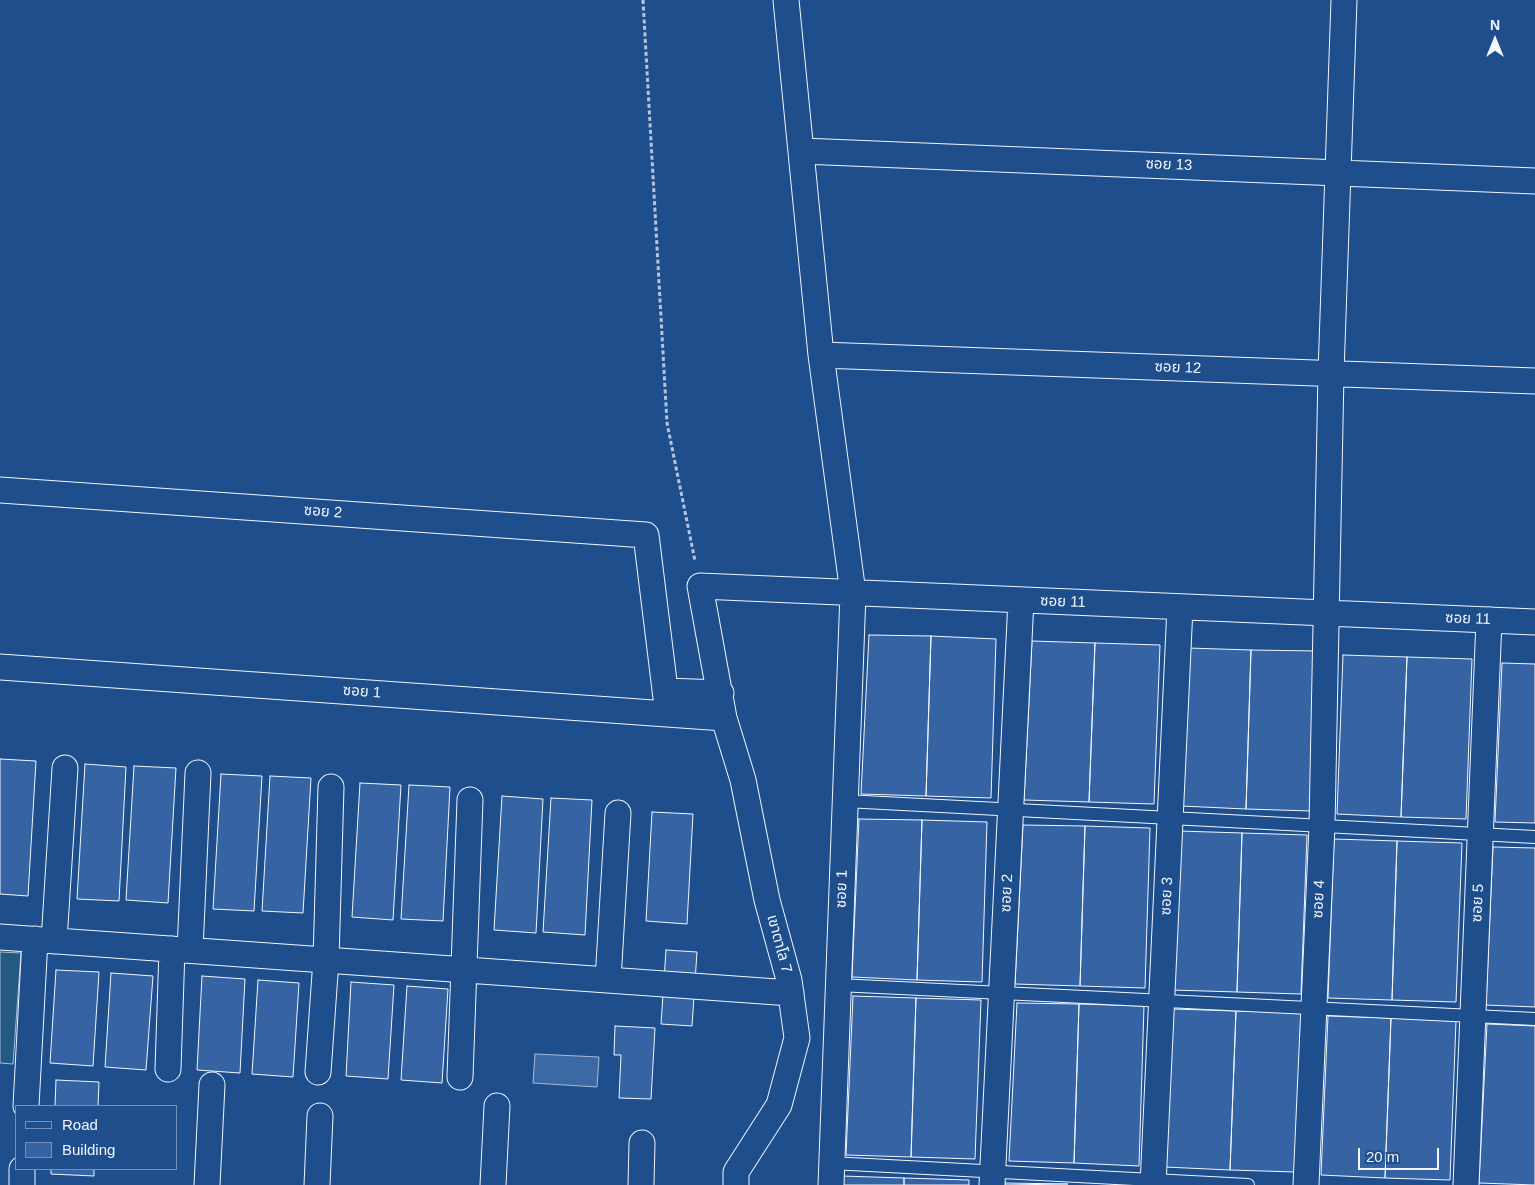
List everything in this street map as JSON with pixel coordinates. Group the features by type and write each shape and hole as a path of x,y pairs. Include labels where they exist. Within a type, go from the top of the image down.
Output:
{"street":[{"name":"ซอย 1","path":"786,0 821,355 853,593 831,1174"},
{"name":"ซอย 4","path":"1306,1185 1322,826 1332,374 1344,0"},
{"name":"ซอย 13","path":"802,151 1338,171 1535,181"},
{"name":"ซอย 12","path":"821,355 1535,381"},
{"name":"ซอย 2","path":"0,490 646,535 667,703"},
{"name":"ซอย 11","path":"700,586 1535,622"},
{"path":"700,586 721,693"},
{"name":"ซอย 2","path":"993,1178 1021,600"},
{"name":"ซอย 3","path":"1153,1182 1180,607"},
{"name":"ซอย 5","path":"1466,1185 1489,620"},
{"name":"ซอย 1","path":"0,667 667,703 724,718"},
{"name":"ซอย 1","path":"667,703 721,693"},
{"name":"เขาตาโล 7","path":"721,693 724,718 743,780 767,900 791,993 797,1038 779,1105 736,1172 736,1185"},
{"path":"26,1105 65,768"},
{"path":"168,1069 198,773"},
{"path":"318,1072 326,960 332,787"},
{"path":"460,1077 470,800"},
{"path":"608,980 618,813"},
{"path":"0,937 791,993"},
{"path":"207,1185 212,1085"},
{"path":"493,1185 497,1106"},
{"path":"317,1185 320,1116"},
{"path":"640,1185 642,1143"},
{"path":"22,1170 22,1185"}],"lane":[{"path":"845,801 1535,837"},
{"path":"838,985 1535,1019"},
{"path":"831,1174 1248,1185"}],"path":[{"path":"643,0 667,423 700,586"}],"shaded area":[{"path":"0,952 21,953 13,1064 0,1063"},
{"path":"535,1054 599,1057 597,1087 533,1083"}],"building":[{"path":"869,635 931,636 926,796 861,794"},
{"path":"931,636 996,639 991,798 926,796"},
{"path":"1032,641 1095,643 1089,802 1024,800"},
{"path":"1095,643 1160,645 1154,804 1089,802"},
{"path":"1188,648 1251,650 1246,809 1181,806"},
{"path":"1251,650 1316,651 1311,811 1246,809"},
{"path":"1343,655 1407,657 1401,817 1337,814"},
{"path":"1407,657 1472,659 1466,819 1401,817"},
{"path":"1502,663 1535,664 1535,823 1495,822"},
{"path":"0,759 36,761 28,896 0,894"},
{"path":"85,764 126,767 119,901 77,899"},
{"path":"134,766 176,768 168,903 126,900"},
{"path":"221,774 262,776 254,911 213,909"},
{"path":"270,776 311,778 303,913 262,911"},
{"path":"360,783 401,785 393,920 352,917"},
{"path":"409,785 450,787 443,921 401,919"},
{"path":"502,796 543,799 536,933 494,930"},
{"path":"551,798 592,800 585,935 543,932"},
{"path":"652,812 693,814 687,924 646,921"},
{"path":"859,819 922,820 917,980 852,977"},
{"path":"922,820 987,822 982,982 917,980"},
{"path":"1023,825 1085,826 1080,986 1015,984"},
{"path":"1085,826 1150,828 1145,988 1080,986"},
{"path":"1179,831 1242,833 1237,992 1172,990"},
{"path":"1242,833 1307,835 1301,994 1237,992"},
{"path":"1334,839 1397,841 1392,1000 1328,998"},
{"path":"1397,841 1462,843 1456,1002 1392,1000"},
{"path":"1493,847 1535,848 1535,1007 1486,1005"},
{"path":"666,950 697,952 692,1026 661,1024"},
{"path":"56,970 99,972 93,1066 50,1063"},
{"path":"111,973 153,976 146,1070 105,1067"},
{"path":"202,976 245,979 240,1073 197,1070"},
{"path":"258,980 299,983 293,1077 252,1074"},
{"path":"351,982 394,985 388,1079 346,1076"},
{"path":"407,986 448,989 442,1083 401,1080"},
{"path":"853,996 916,998 911,1157 846,1155"},
{"path":"916,998 981,1000 975,1159 911,1157"},
{"path":"1017,1003 1079,1004 1074,1163 1009,1161"},
{"path":"1079,1004 1144,1006 1139,1166 1074,1163"},
{"path":"1173,1009 1236,1011 1230,1170 1165,1167"},
{"path":"1236,1011 1301,1012 1295,1172 1230,1170"},
{"path":"1328,1016 1391,1018 1385,1178 1321,1175"},
{"path":"1391,1018 1456,1021 1450,1180 1385,1178"},
{"path":"1487,1024 1535,1026 1535,1185 1479,1183"},
{"path":"615,1026 655,1028 651,1099 619,1098 621,1055 614,1055"},
{"path":"56,1080 99,1082 98,1105 55,1105"},
{"path":"51,1170 94,1170 94,1176 51,1174"},
{"path":"842,1176 904,1178 904,1185 841,1185"},
{"path":"904,1178 969,1180 969,1185 904,1185"},
{"path":"1005,1183 1068,1184 1005,1185"}]}
